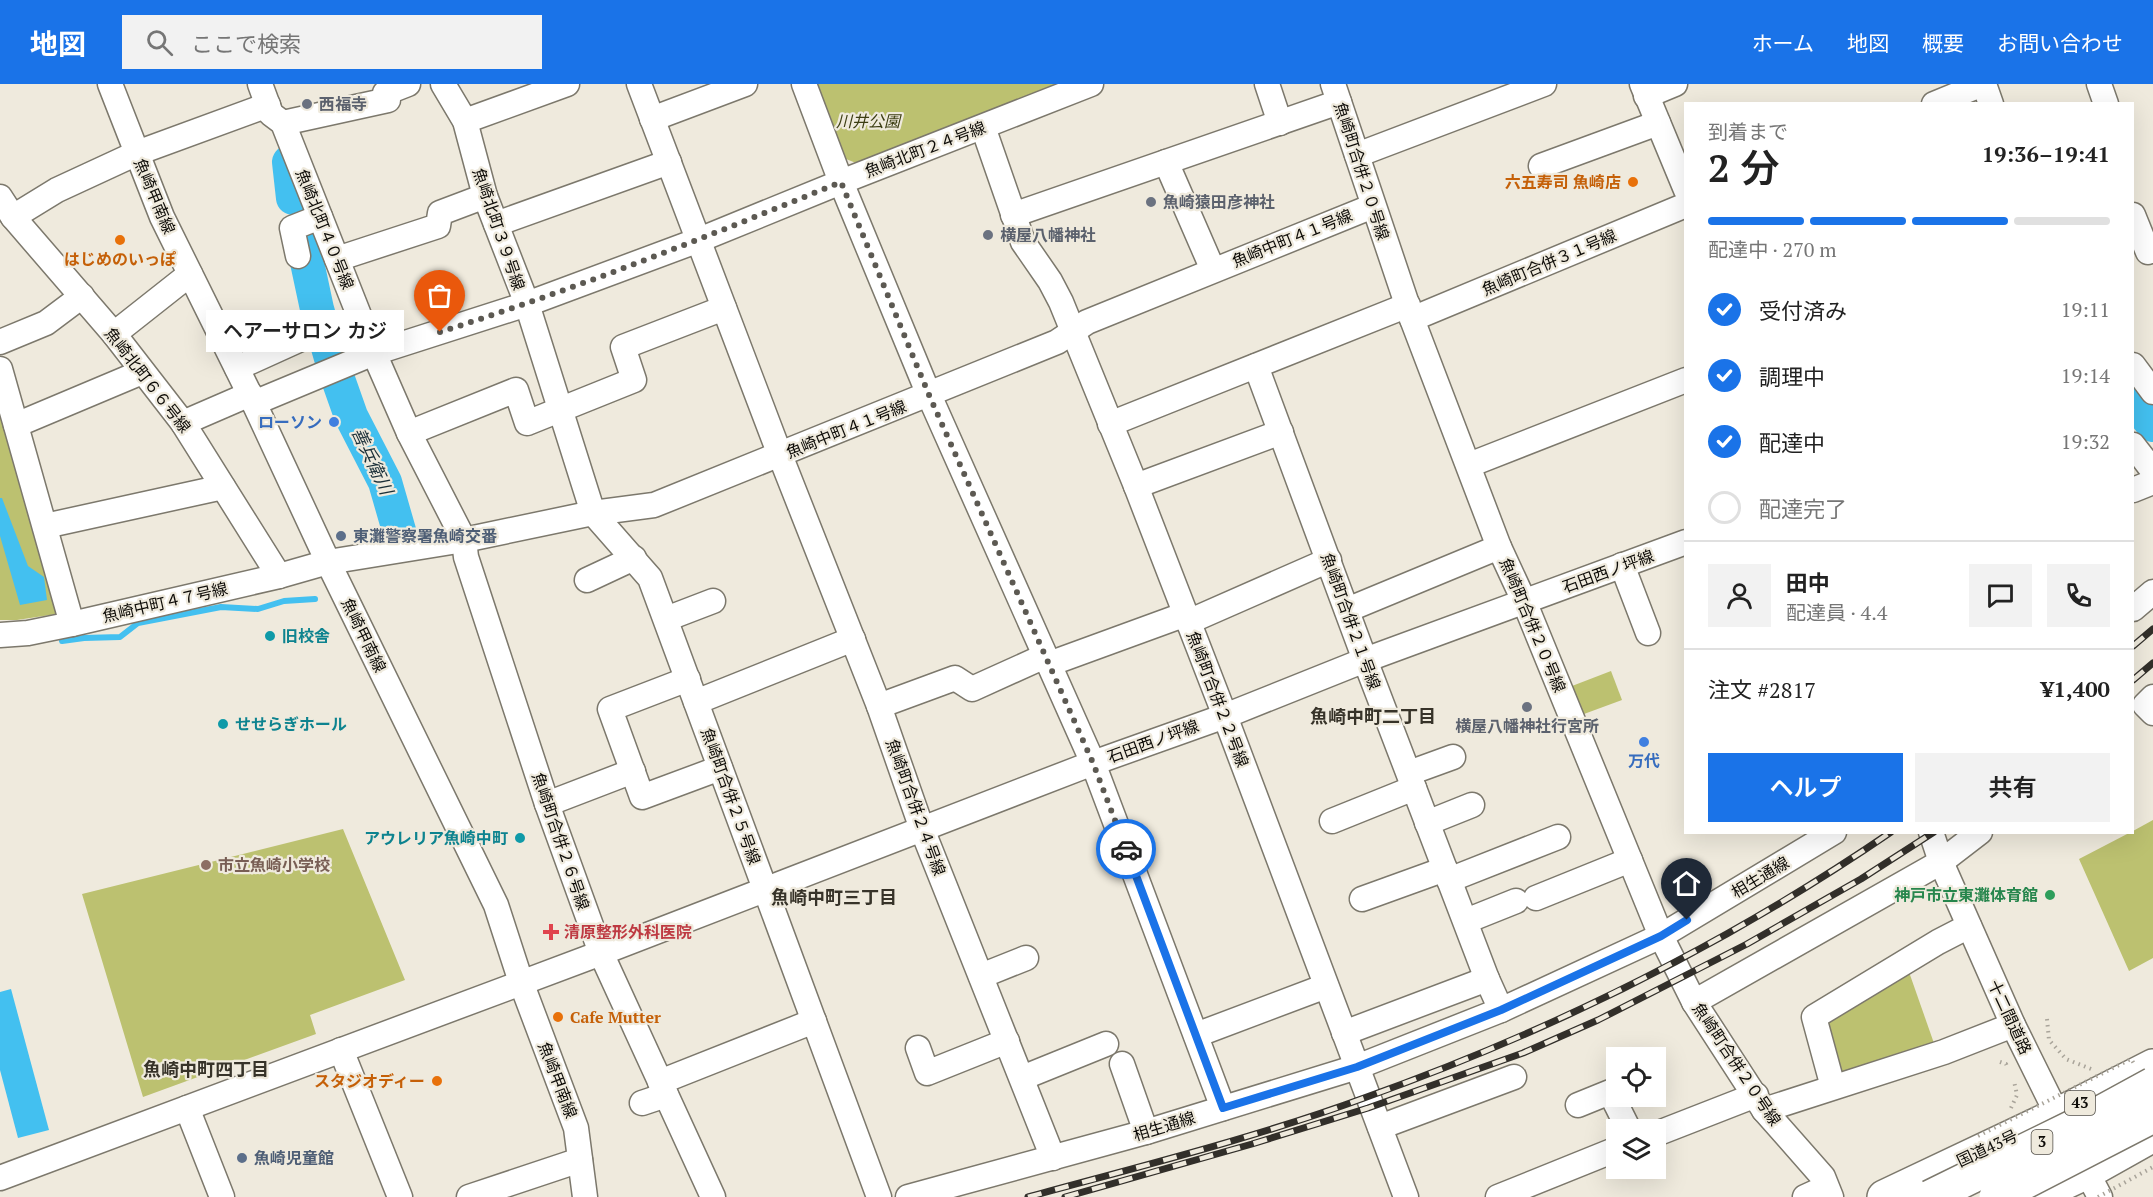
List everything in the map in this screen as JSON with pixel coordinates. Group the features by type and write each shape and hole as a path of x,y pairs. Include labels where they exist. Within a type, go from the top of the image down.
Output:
{"highway":[{"name":"国道43号","path":"1884,1197 2057,1115 2139,1059"},
{"name":"3","path":"1930,1197 2087,1120 2153,1084"},
{"name":"3","path":"1996,1197 2153,1116"},
{"path":"2034,1197 2095,1189 2153,1135"}],"street":[{"name":"魚崎甲南線","path":"110,84 162,218 237,368 328,562 496,905 521,982 576,1128 585,1197"},
{"path":"13,217 57,190 137,153 270,104 388,100 385,93 408,84"},
{"name":"魚崎北町３９号線","path":"443,84 465,121 485,196 526,304 593,513"},
{"path":"465,121 567,84"},
{"name":"魚崎町合併２４号線","path":"639,84 780,455 879,706 922,829 1053,1158"},
{"path":"652,119 745,84"},
{"path":"804,84 841,182 929,395 1093,763 1223,1108"},
{"name":"魚崎北町２４号線","path":"183,423 374,353 526,304 699,240 1091,84"},
{"path":"1267,84 1280,123"},
{"path":"1357,154 1544,84"},
{"path":"1675,84 1644,90 1684,185"},
{"path":"2099,84 2105,102"},
{"path":"1941,98 1984,89"},
{"path":"1013,215 1280,123 1336,93"},
{"name":"魚崎町合併２０号線","path":"1336,93 1410,312 1499,547 1524,601 1661,936 1694,1002 1760,1102 1823,1177 1817,1195"},
{"name":"魚崎北町４０号線","path":"270,104 320,217 374,353 409,432 464,540"},
{"path":"1541,166 1658,123"},
{"name":"魚崎町合併２２号線","path":"983,127 1023,242 1055,291 1136,486 1406,1197"},
{"path":"496,224 669,162"},
{"path":"1166,162 1214,270"},
{"path":"337,259 438,226 440,213 485,196"},
{"name":"魚崎北町６６号線","path":"0,197 13,217 114,334 183,423 279,576"},
{"name":"魚崎中町４１号線","path":"328,562 464,540 593,513 654,505 1058,342 1087,322 1373,206"},
{"name":"魚崎町合併３１号線","path":"1110,424 1256,366 1410,312 1684,206"},
{"path":"298,256 292,228 320,217"},
{"path":"2134,218 2145,254"},
{"path":"114,334 190,274"},
{"path":"0,342 46,323 82,296"},
{"path":"409,432 516,390 527,423 634,380 623,347 724,308"},
{"path":"237,368 303,338"},
{"name":"魚崎町合併２１号線","path":"1256,366 1427,823 1501,1010"},
{"path":"0,369 72,624"},
{"path":"16,425 142,372"},
{"path":"1468,465 1684,381"},
{"path":"1136,486 1281,432"},
{"path":"2134,446 2153,471"},
{"path":"2134,490 2153,482"},
{"path":"45,526 223,487"},
{"name":"魚崎町合併２５号線","path":"593,513 650,578 879,1197"},
{"name":"魚崎町合併２６号線","path":"464,540 466,557 547,804 601,953 714,1197"},
{"name":"石田西ノ坪線","path":"0,1179 601,953 1093,763 1225,716 1365,660 1684,543"},
{"path":"1347,610 1499,547"},
{"path":"587,580 634,558"},
{"path":"879,706 955,678 972,689 1047,660 1187,618 1329,560"},
{"name":"魚崎中町４７号線","path":"0,635 28,633 72,624 279,576 328,562"},
{"path":"1622,565 1648,633"},
{"path":"2134,608 2153,592"},
{"path":"666,619 713,602"},
{"path":"696,702 853,639"},
{"path":"688,679 610,709 642,796 720,768"},
{"path":"1332,821 1453,757"},
{"path":"547,804 633,771"},
{"path":"1427,823 1472,805"},
{"name":"相生通線","path":"908,1197 1146,1132 1357,1067 1501,1010 1661,936 1831,834"},
{"name":"十二間道路","path":"1932,834 1941,862 2013,1025 2095,1189"},
{"path":"1694,1002 1941,862 1977,834"},
{"path":"1362,899 1558,837"},
{"path":"1466,921 1630,860"},
{"path":"1833,1087 1814,1017 1938,942 1969,926"},
{"path":"981,976 1026,958"},
{"path":"1344,1033 1487,979"},
{"path":"1196,1035 1326,987"},
{"path":"642,1103 663,1088 814,1021"},
{"path":"1666,1131 1760,1102 1833,1087 1944,1052 2013,1025"},
{"path":"918,1048 927,1073 1007,1041"},
{"path":"1022,1078 1106,1044"},
{"path":"342,1050 400,1197"},
{"path":"1122,1064 1146,1132"},
{"path":"1380,1127 1514,1077"},
{"path":"1578,1105 1610,1092 1624,1119"},
{"path":"187,1108 222,1197"},
{"path":"1498,1197 1606,1153"},
{"path":"469,1197 580,1160"}],"path":[{"path":"2047,1019 2049,1040 2066,1059 2090,1069 2099,1065"},
{"path":"1968,1135 1978,1136 2131,1059 2139,1059"},
{"path":"2000,1062 2006,1064 2015,1083 2017,1095 2011,1108 2004,1112"},
{"path":"2095,1189 2153,1167"}],"green space":[{"name":"川井公園","path":"813,84 1066,84 861,165 841,157"},
{"path":"0,387 63,613 17,620 0,620"},
{"path":"1611,671 1622,700 1584,714 1572,686"},
{"path":"2153,820 2153,958 2129,971 2079,859 2127,834 2134,834 2134,830"},
{"path":"343,829 405,980 310,1015 316,1034 143,1097 82,894"},
{"path":"1909,972 1936,1049 1836,1077 1822,1022"}],"water":[{"path":"0,498 2,498 28,566 44,577 47,600 20,605 0,536"},
{"path":"11,989 49,1130 18,1138 0,1070 0,992"}],"waterway":[{"path":"289,162 293,198"},
{"path":"301,234 317,309 331,358"},
{"name":"善兵衛川","path":"339,382 351,416 385,482 402,541"},
{"path":"2134,401 2153,425"},
{"path":"62,641 120,637 138,623 221,607 258,609 284,601 315,599"}],"railway":[{"path":"2134,645 2153,629"},
{"path":"2134,679 2153,663"},
{"path":"1028,1197 1281,1126 1364,1098 1502,1044 1636,982 1702,948 1829,873 1888,834"},
{"path":"1065,1197 1252,1144 1368,1108 1523,1053 1598,1020 1747,944 1861,879 1931,834"}],"way so far":[{"path":"440,332 526,304 699,240 841,182 929,395 1093,763 1126,849"}],"place":[{"name":"西福寺","path":"307,104"},
{"name":"六五寿司 魚崎店","path":"1633,182"},
{"name":"魚崎猿田彦神社","path":"1151,202"},
{"name":"横屋八幡神社","path":"988,235"},
{"name":"はじめのいっぽ","path":"120,240"},
{"name":"ヘアーサロン カジ","path":"440,332"},
{"name":"ローソン","path":"334,422"},
{"name":"東灘警察署魚崎交番","path":"341,536"},
{"name":"旧校舎","path":"270,636"},
{"name":"横屋八幡神社行宮所","path":"1527,707"},
{"name":"せせらぎホール","path":"223,724"},
{"name":"万代","path":"1644,742"},
{"name":"アウレリア魚崎中町","path":"520,838"},
{"name":"市立魚崎小学校","path":"206,865"},
{"name":"神戸市立東灘体育館","path":"2050,895"},
{"name":"清原整形外科医院","path":"551,932"},
{"name":"Cafe Mutter","path":"558,1017"},
{"name":"スタジオディー","path":"437,1081"},
{"name":"魚崎児童館","path":"242,1158"}],"district":[{"name":"魚崎中町二丁目","path":"1373,717"},
{"name":"魚崎中町三丁目","path":"834,898"},
{"name":"魚崎中町四丁目","path":"206,1070"}],"route":[{"path":"1126,849 1223,1108 1357,1067 1501,1010 1661,936 1687,920"}]}
